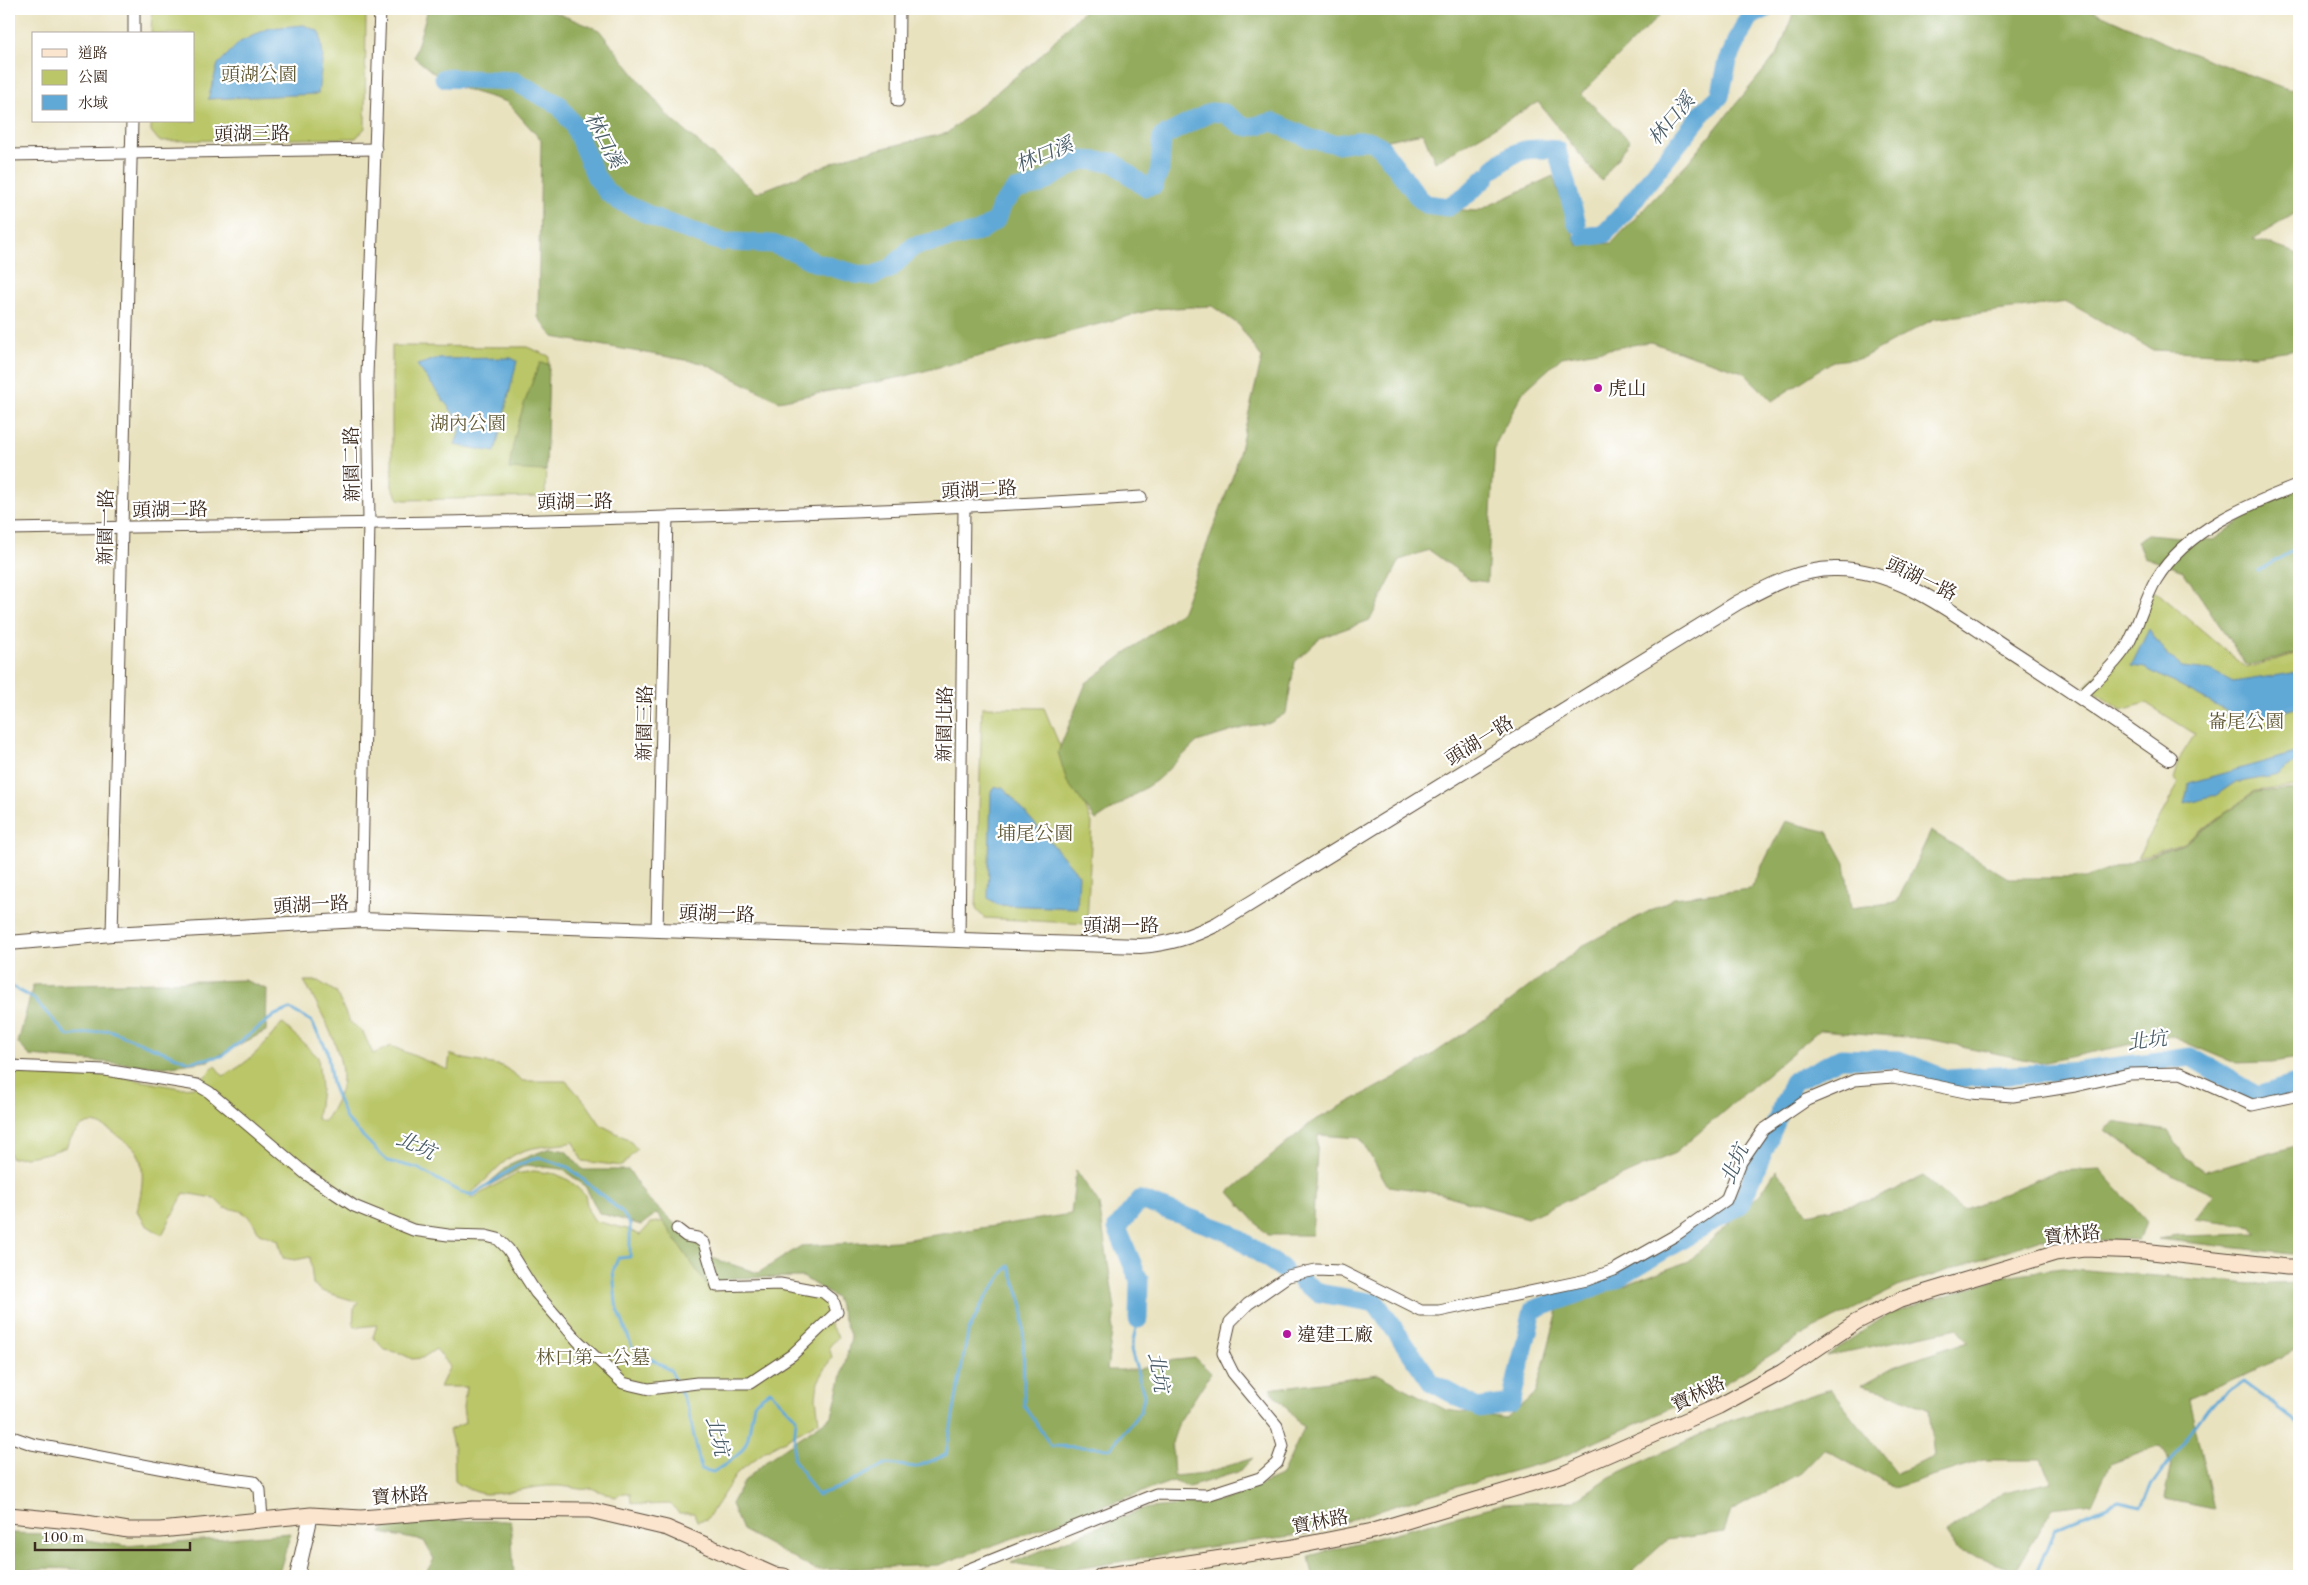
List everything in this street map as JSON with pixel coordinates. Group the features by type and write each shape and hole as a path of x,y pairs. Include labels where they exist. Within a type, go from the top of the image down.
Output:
{"main road":[{"name":"寶林路","path":"1101,1576 1288,1548 1373,1531 1563,1474 1719,1406 1782,1372 1856,1322 1900,1300 2055,1253 2084,1249 2143,1251 2287,1268 2299,1267"},
{"name":"寶林路","path":"9,1515 80,1522 128,1530 160,1530 310,1515 361,1518 473,1509 590,1510 667,1528 774,1575 784,1576"}],"street":[{"path":"134,9 134,32"},
{"name":"新園二路","path":"361,920 369,522 368,376 380,9"},
{"path":"898,101 899,9"},
{"name":"新園一路","path":"112,934 132,122"},
{"name":"頭湖三路","path":"9,155 376,149"},
{"path":"2081,696 2107,671 2126,646 2156,580 2177,552 2206,529 2255,502 2299,485"},
{"name":"頭湖二路","path":"9,529 667,517 964,508 1141,497"},
{"name":"新園北路","path":"959,940 964,508"},
{"name":"新園三路","path":"657,930 667,517"},
{"name":"頭湖一路","path":"9,943 112,934 361,920 1140,946 1167,944 1194,936 1768,586 1798,575 1833,568 1872,574 1899,583 1932,600 2081,696 2169,758"},
{"path":"9,1066 105,1070 197,1085 210,1092 306,1174 354,1206 413,1230 448,1235 486,1236 498,1239 508,1249 536,1292 578,1341 623,1383 649,1389 697,1383 750,1383 792,1355 837,1312 833,1300 823,1292 780,1284 717,1286 704,1244 697,1238 686,1236 678,1228"},
{"path":"959,1576 967,1570 1156,1494 1207,1495 1260,1478 1277,1463 1283,1446 1277,1426 1232,1373 1223,1353 1230,1322 1248,1304 1288,1276 1316,1270 1341,1271 1421,1311 1439,1311 1587,1280 1614,1270 1676,1235 1726,1200 1741,1162 1763,1130 1808,1100 1855,1080 1893,1077 1970,1093 2013,1096 2075,1086 2128,1074 2181,1073 2252,1105 2299,1095"},
{"path":"9,1436 32,1444 185,1473 254,1482 260,1490 262,1520"},
{"path":"297,1576 310,1515"}],"green space":[{"name":"頭湖公園","path":"152,9 366,9 365,128 356,138 159,141 151,131 151,122 195,122 195,32 151,32"},
{"path":"428,9 547,9 599,30 667,115 756,193 850,156 947,133 1037,59 1085,9 1666,9 1581,94 1630,141 1601,181 1538,102 1435,162 1423,133 1387,140 1418,207 1477,211 1553,176 1577,245 1612,243 1688,162 1778,53 1795,9 2089,9 2167,44 2287,89 2299,90 2299,211 2253,239 2299,254 2299,349 2255,355 2153,350 2067,302 1934,319 1862,358 1833,361 1772,401 1743,372 1650,342 1562,357 1523,392 1495,445 1487,582 1471,580 1429,550 1400,560 1370,620 1320,638 1295,662 1286,713 1270,723 1249,726 1197,742 1157,780 1096,820 1067,782 1058,752 1086,683 1182,611 1235,470 1262,358 1239,325 1212,306 1155,309 902,377 779,401 703,363 553,337 538,317 541,140 507,102 447,84 414,57"},
{"name":"湖內公園","path":"392,346 527,347 549,356 545,497 399,499 392,487"},
{"path":"540,363 549,364 546,471 509,469 521,415"},
{"path":"2299,481 2299,652 2247,666 2183,571 2144,557 2137,541 2148,534 2213,540"},
{"name":"崙尾公園","path":"2147,591 2158,593 2247,668 2299,653 2299,786 2255,791 2184,843 2137,858 2179,783 2174,779 2181,756 2195,734 2146,703 2121,710 2086,686 2126,644"},
{"name":"埔尾公園","path":"982,707 1044,708 1092,823 1087,924 984,918 976,909"},
{"path":"2299,789 2299,1058 2272,1062 2234,1063 2170,1036 2041,1063 1929,1039 1819,1030 1675,1153 1527,1218 1438,1193 1388,1186 1360,1138 1318,1135 1312,1235 1267,1235 1229,1192 1312,1122 1414,1067 1497,1011 1584,945 1674,898 1750,889 1785,821 1828,832 1845,863 1851,908 1897,902 1931,831 2008,878 2085,878 2184,844 2255,792"},
{"path":"244,980 267,989 266,1031 208,1061 165,1067 30,1056 18,1043 33,985"},
{"name":"林口第一公墓","path":"304,981 318,981 336,992 349,1021 363,1032 373,1054 391,1046 448,1070 450,1054 464,1059 503,1066 523,1081 566,1081 586,1103 601,1125 628,1139 637,1149 622,1166 582,1161 574,1142 520,1152 500,1165 471,1193 471,1199 515,1174 534,1171 556,1174 570,1181 585,1195 588,1210 595,1221 627,1229 640,1235 651,1223 667,1221 726,1289 772,1284 817,1291 833,1313 829,1323 838,1337 829,1347 832,1357 818,1382 816,1398 819,1421 767,1450 738,1472 707,1519 697,1521 694,1513 679,1513 670,1504 641,1505 631,1502 630,1493 624,1493 615,1497 591,1488 548,1486 483,1494 455,1481 454,1449 449,1430 465,1423 463,1407 466,1387 440,1387 450,1366 436,1349 422,1358 412,1359 400,1353 385,1350 373,1337 377,1325 359,1327 353,1325 354,1309 358,1302 322,1291 313,1284 310,1257 295,1260 283,1258 278,1240 259,1233 246,1214 224,1208 214,1198 184,1193 162,1235 146,1225 137,1211 142,1175 138,1154 132,1146 102,1126 88,1124 82,1126 66,1147 53,1152 12,1158 9,1154 9,1059 12,1055 22,1071 115,1076 180,1088 194,1087 215,1066 223,1076 241,1066 263,1046 282,1023 318,1057 321,1089 317,1119 324,1122 339,1095 342,1083 341,1066 328,1027"},
{"path":"2114,1122 2168,1131 2185,1157 2205,1171 2299,1145 2299,1255 2158,1239 2178,1236 2258,1234 2253,1227 2195,1219 2214,1194 2169,1173 2104,1130"},
{"path":"550,1148 566,1151 583,1170 629,1170 646,1197 712,1258 758,1273 801,1246 896,1241 1071,1214 1076,1170 1099,1204 1115,1309 1107,1370 1139,1370 1156,1362 1196,1358 1211,1373 1179,1422 1172,1443 1174,1476 1205,1473 1253,1458 1238,1472 1189,1487 1173,1481 938,1565 815,1570 742,1530 731,1504 743,1482 770,1458 832,1416 851,1338 836,1298 803,1277 731,1278 708,1287 657,1213 641,1225 599,1213 585,1186 562,1169 526,1165 481,1190 512,1163"},
{"path":"2100,1169 2146,1221 2139,1241 2041,1239 1898,1287 1808,1332 1717,1388 1559,1458 1425,1496 1306,1534 1201,1548 1064,1571 1011,1563 1142,1509 1227,1500 1282,1475 1304,1428 1270,1389 1378,1374 1446,1410 1506,1418 1536,1393 1558,1310 1689,1261 1761,1193 1776,1170 1808,1214 1875,1199 1923,1176 1963,1210 2058,1171"},
{"path":"2062,1268 2252,1284 2299,1282 2299,1344 2282,1359 2189,1399 2214,1509 2164,1499 2171,1463 2160,1446 2110,1464 2092,1503 2052,1508 2016,1570 1959,1551 1946,1533 2001,1494 2052,1482 2041,1460 1983,1460 1894,1488 1824,1449 1801,1473 1731,1511 1724,1532 1667,1540 1627,1576 1313,1576 1309,1556 1502,1504 1574,1501 1610,1477 1729,1421 1831,1389 1897,1473 1934,1457 1929,1410 1886,1391 1862,1385 1896,1366 1968,1341 1958,1328 1826,1356 1887,1315 2004,1276"},
{"path":"391,1520 511,1521 514,1576 424,1576 434,1559 424,1541 381,1533"},
{"path":"9,1533 47,1534 126,1546 291,1533 278,1576 115,1576 62,1568 35,1569 9,1573 9,1564 13,1563 13,1553 9,1552"}],"water":[{"path":"304,25 320,32 323,56 318,94 208,99 218,64 240,42 269,28"},
{"path":"511,358 517,361 495,452 455,445 462,425 417,365 436,359"},
{"path":"2149,629 2167,655 2182,667 2210,670 2233,682 2299,672 2299,707 2247,722 2145,668 2131,666"},
{"path":"2299,752 2299,759 2279,775 2234,783 2215,796 2184,804 2189,783"},
{"path":"1003,787 1079,875 1077,908 998,905 988,898 991,791 994,788"}],"waterway":[{"name":"林口溪","path":"1584,237 1604,234 1621,216 1703,112 1720,96 1728,61 1745,24 1749,17 1765,9"},
{"name":"林口溪","path":"444,78 514,81 559,105 574,126 596,177 607,192 619,201 662,221 722,242"},
{"name":"林口溪","path":"733,242 772,244 795,252 814,262 856,274 872,276 890,269 914,246 979,232 996,220 1001,206 1015,190 1038,185 1081,160 1113,162 1145,187 1154,185 1160,170 1162,137 1211,112 1224,113 1241,125 1249,127 1273,122 1311,139 1337,144 1370,141 1380,146 1419,198 1426,204 1448,207 1468,194 1486,177"},
{"name":"林口溪","path":"1494,169 1509,157 1523,150 1557,150 1577,224"},
{"path":"2258,571 2299,547"},
{"name":"北坑","path":"9,985 34,999 68,1036 109,1030 189,1062 222,1056 275,1015 290,1009 311,1021 327,1050 332,1084 346,1119 387,1161 417,1168 460,1192 473,1195 516,1166 538,1157 568,1167 621,1211 630,1224 630,1257 618,1258 613,1271 616,1304 632,1347 671,1371 676,1382"},
{"name":"北坑","path":"1301,1281 1319,1293 1376,1303 1431,1382 1478,1408 1511,1403 1533,1310 1614,1280 1741,1204 1793,1082 1841,1058 1899,1060 1947,1079 2081,1071 2191,1057 2257,1096 2299,1083"},
{"name":"北坑","path":"1138,1319 1139,1280 1117,1228 1140,1200 1228,1232 1283,1269"},
{"name":"北坑","path":"679,1388 688,1409 701,1469 713,1472 741,1451 748,1437 754,1403 770,1391 796,1418 793,1458 817,1495 838,1488 887,1464 916,1467 946,1455 968,1332 983,1302 1009,1265 1023,1306 1024,1405 1051,1446 1111,1448 1141,1411 1144,1395 1131,1350 1138,1319"},
{"path":"2035,1576 2055,1528 2119,1501 2141,1506 2151,1487 2208,1407 2243,1382 2299,1424"}],"place":[{"name":"虎山","path":"1598,388"},
{"name":"違建工廠","path":"1287,1334"}]}
